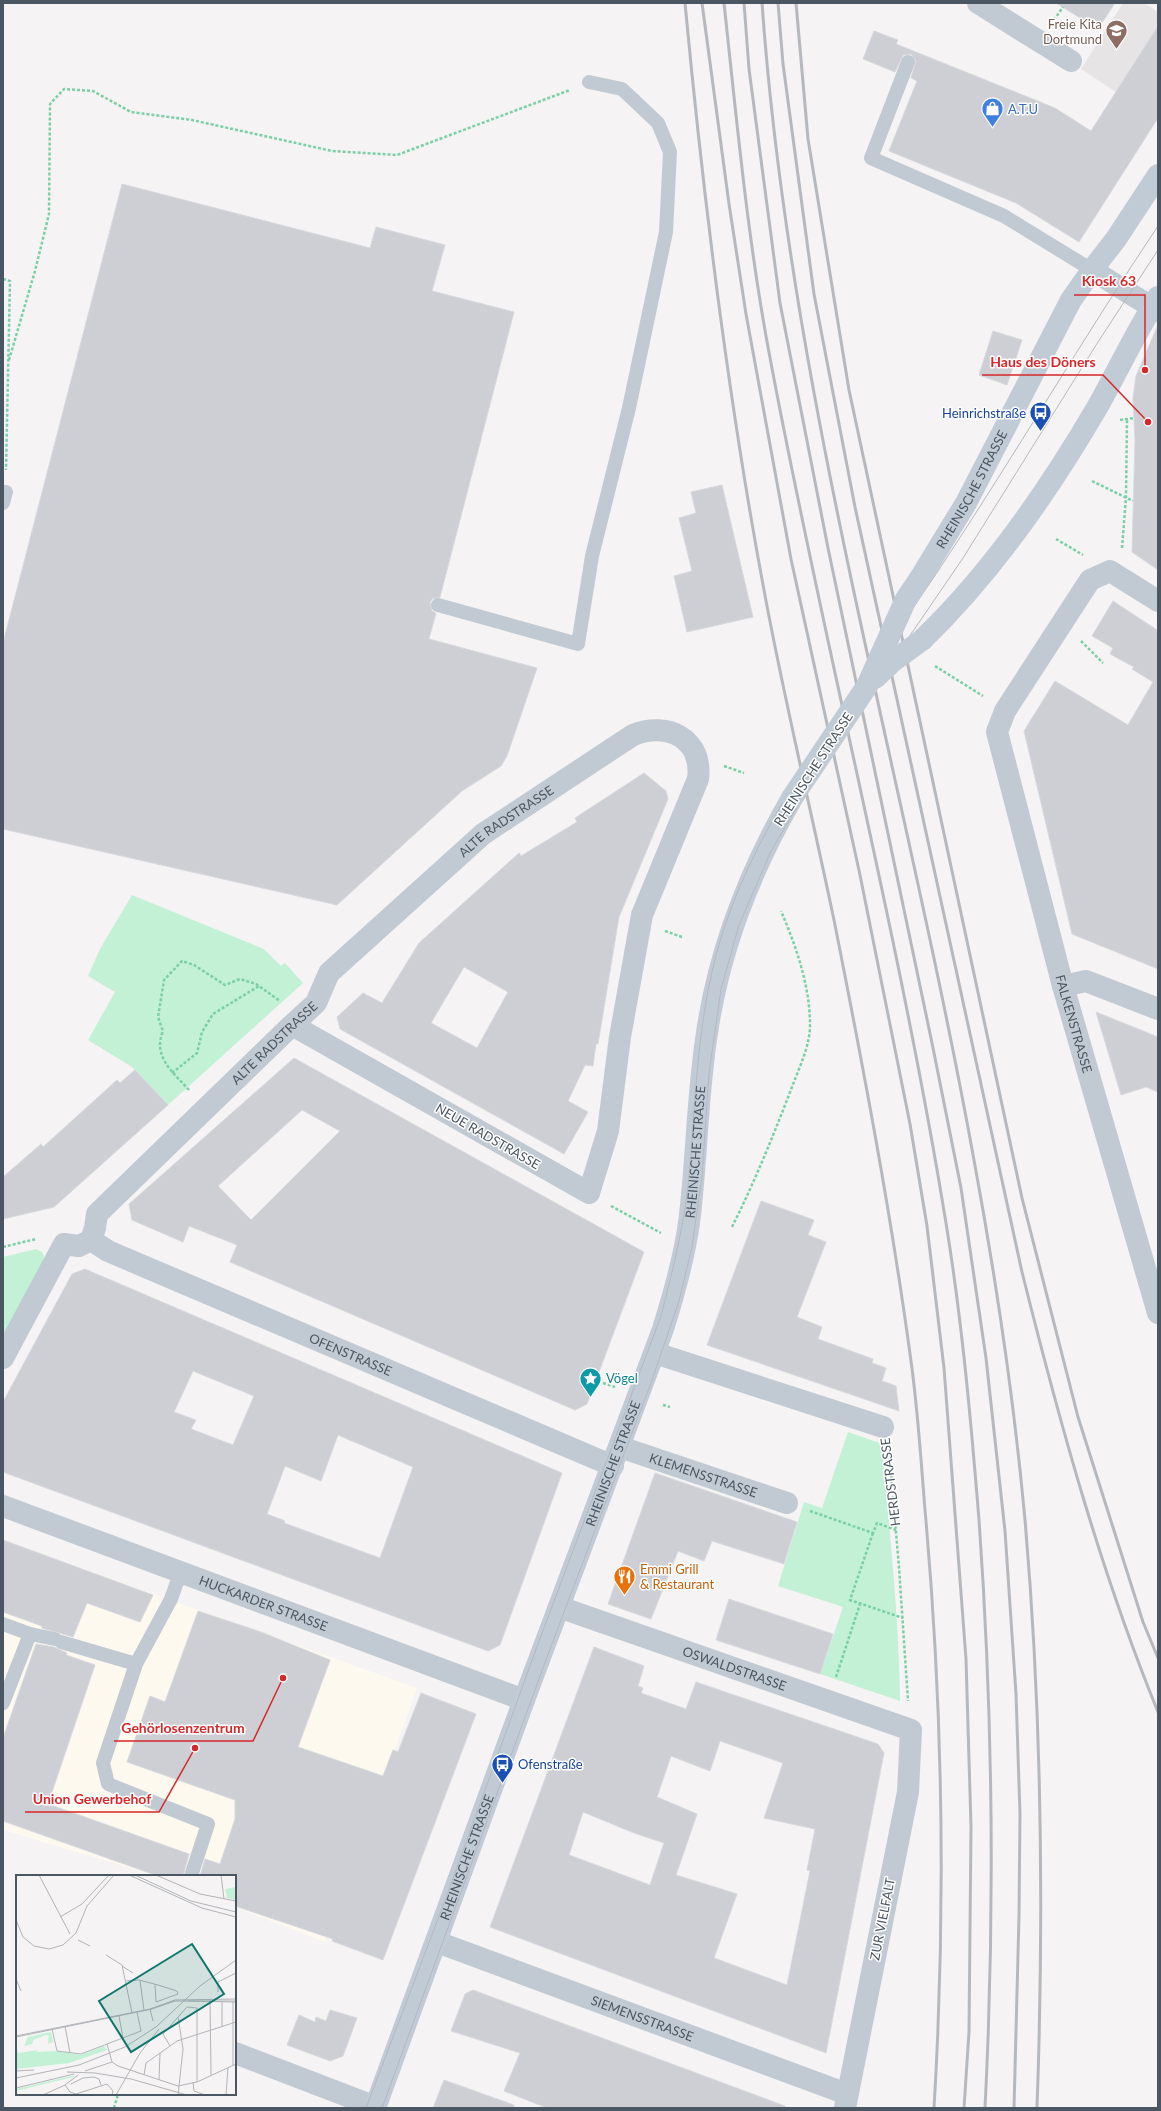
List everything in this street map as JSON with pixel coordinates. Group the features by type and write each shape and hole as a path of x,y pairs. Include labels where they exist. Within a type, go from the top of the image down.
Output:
{"main road":[{"name":"RHEINISCHE STRASSE","path":"375,2108 437,1942 524,1700 655,1353 674,1295 693,1191 707,1033 715,988 733,923 774,830 792,798 867,686 906,599 966,503 1071,300 1116,239 1158,175"},
{"name":"RHEINISCHE STRASSE","path":"867,686 892,662 929,633 1001,552 1061,467 1156,305"}],"street":[{"path":"978,3 1071,61"},
{"path":"1092,270 1156,305"},
{"path":"1005,711 1090,580 1110,570 1158,601"},
{"name":"FALKENSTRASSE","path":"1005,711 996,732 1062,986 1158,1313"},
{"name":"ALTE RADSTRASSE","path":"91,1240 97,1214 316,1003 329,973 484,834 633,735 651,730 661,730 682,737 697,756 699,768 694,790 642,915 620,1037 608,1131 589,1193"},
{"path":"1062,986 1086,981 1158,1009"},
{"name":"NEUE RADSTRASSE","path":"292,1025 589,1193"},
{"path":"3,1358 64,1244 80,1246 91,1240"},
{"name":"OFENSTRASSE","path":"91,1240 115,1254 616,1457"},
{"name":"HERDSTRASSE","path":"655,1353 883,1427"},
{"name":"KLEMENSSTRASSE","path":"616,1457 787,1503"},
{"name":"HUCKARDER STRASSE","path":"3,1506 524,1700"},
{"name":"OSWALDSTRASSE","path":"559,1607 911,1730"},
{"name":"ZUR VIELFALT","path":"846,2101 908,1792 911,1730"},
{"name":"SIEMENSSTRASSE","path":"437,1942 846,2101"},
{"path":"236,2053 375,2108"}],"lane":[{"path":"908,62 871,158 1004,216 1092,270"},
{"path":"438,605 578,644 592,556 629,408 666,232 670,152 658,123 622,89 590,82"},
{"path":"181,1571 171,1599 136,1664 103,1763 108,1784 208,1824 191,1875"},
{"path":"3,1624 30,1634 136,1664"},
{"path":"3,1703 30,1634"}],"path":[{"path":"9,360 36,271 49,214 50,104 64,89 93,91 131,112 192,120 332,151 397,155 590,82"},
{"path":"3,279 10,281 9,360 4,496"},
{"path":"1110,570 1121,555 1126,498 1127,419 1134,418"},
{"path":"1092,481 1133,501"},
{"path":"1063,623 1103,663"},
{"path":"935,666 1005,711"},
{"path":"722,765 744,773"},
{"path":"732,1227 756,1179 782,1114 803,1057 810,1027 804,980 791,936 781,911"},
{"path":"187,1088 172,1073 161,1057 161,1037 163,1031 158,1017 164,980 182,962 194,965 225,985 240,979 259,986 276,997"},
{"path":"172,1073 197,1053 202,1032 213,1014 259,986"},
{"path":"589,1193 684,1246"},
{"name":"HERDSTRASSE","path":"883,1427 890,1454 911,1730"},
{"path":"787,1503 873,1533"},
{"path":"896,1530 877,1523 850,1600 903,1618"},
{"path":"828,1701 860,1604"},
{"path":"114,2108 118,2095"}],"shaded area":[{"name":"Freie Kita Dortmund","path":"1123,3 1144,3 1158,12 1158,55 1145,47 1116,92 1081,69"},
{"path":"3,1540 417,1688 325,1942 236,1907 236,1875 154,1875 3,1830"}],"green space":[{"path":"132,895 264,949 281,966 285,963 303,983 168,1105 132,1067 88,1040 115,992 88,976 100,949"},
{"path":"36,1249 42,1252 44,1256 42,1268 3,1340 3,1257"},
{"path":"848,1432 882,1444 896,1604 900,1701 820,1674 843,1607 778,1586 804,1502 822,1508"}],"building":[{"path":"1056,3 1115,3 1098,29"},
{"name":"A.T.U","path":"1158,26 1158,118 1079,242 1016,203 889,151 917,81 911,78 916,61 911,54 903,55 895,72 863,59 874,31 898,40 896,44 1055,108 1091,131"},
{"path":"122,184 370,248 376,227 445,245 432,291 514,312 440,597 432,599 430,603 432,611 436,613 429,639 537,668 507,756 501,766 462,791 337,905 3,829 3,643"},
{"path":"1158,325 1158,570 1132,552 1135,440 1133,398 1136,376"},
{"path":"993,331 1022,340 1007,385 979,375"},
{"path":"722,485 753,617 687,632 674,576 692,571 679,518 696,513 691,492"},
{"path":"1113,601 1157,630 1158,628 1158,969 1072,934 1024,731 1055,681 1128,725 1153,682 1132,669 1134,667 1110,654 1113,648 1092,636"},
{"path":"644,773 666,791 668,799 619,917 593,1066 585,1065 568,1101 588,1112 564,1154 340,1029 337,1017 363,993 382,1003 419,943 519,853 521,856 577,822 575,818","holes":["464,967 508,992 477,1048 431,1023"]},
{"path":"1096,1012 1158,1037 1158,1092 1146,1087 1121,1095"},
{"path":"294,1058 644,1252 587,1404 575,1410 230,1262 237,1245 189,1226 183,1242 132,1220 129,1204","holes":["302,1110 340,1131 251,1220 218,1186"]},
{"path":"135,1070 168,1105 54,1207 3,1219 3,1177 41,1144 43,1147 117,1080 120,1083"},
{"path":"761,1201 814,1220 808,1235 826,1242 797,1317 822,1327 818,1339 873,1359 872,1363 886,1368 882,1381 896,1386 899,1411 707,1345"},
{"path":"85,1269 562,1473 500,1645 488,1651 3,1472 3,1402 72,1274","holes":["193,1371 254,1396 233,1445 191,1429 196,1420 174,1412","338,1435 413,1467 380,1558 284,1523 285,1521 267,1514 285,1466 321,1481"]},
{"path":"655,1473 797,1522 784,1564 712,1541 704,1561 678,1551 651,1619 608,1604"},
{"path":"3,1540 153,1595 140,1622 87,1603 73,1637 42,1628 42,1626 3,1612"},
{"path":"729,1599 833,1634 820,1674 716,1640"},
{"path":"198,1611 261,1632 330,1660 298,1747 383,1776 393,1750 398,1752 421,1693 476,1714 383,1960 332,1941 333,1939 236,1906 236,1875 200,1875 205,1859 220,1864 235,1819 235,1800 127,1762 150,1696 165,1702"},
{"path":"36,1644 54,1647 67,1653 66,1655 95,1665 48,1804 189,1854 183,1875 155,1875 3,1821 3,1738"},
{"path":"594,1647 644,1666 638,1686 643,1688 641,1693 686,1709 696,1682 878,1744 884,1753 826,2053 490,1927","holes":["720,1741 783,1763 764,1818 815,1829 807,1870 810,1871 787,1985 714,1958 737,1894 676,1875 697,1814 657,1797 671,1756 710,1771","583,1812 634,1833 664,1843 650,1885 569,1855"]},
{"path":"473,1990 785,2106 785,2108 547,2108 504,2091 520,2053 451,2031 465,1994"},
{"path":"330,2010 357,2018 343,2056 330,2061 287,2045 299,2015 315,2022 316,2017 326,2021"},
{"path":"444,2080 514,2105 514,2108 433,2108"}],"tram line":[{"path":"366,2108 446,1898 535,1652 661,1316 675,1260 686,1204 696,1081 702,1025 707,997 720,941 731,908 744,877 774,818 791,789 847,704 929,585 1158,226"},
{"path":"382,2108 547,1657 651,1383 679,1301 692,1247 702,1176 709,1073 721,989 739,925 771,851 821,766 963,558 1098,342 1158,250"}],"railway":[{"path":"685,3 709,230 729,381 753,531 791,724 834,920 866,1085 895,1250 913,1380 931,1585 939,1734 941,1809 940,1959 934,2108"},
{"path":"702,3 729,204 746,314 791,559 860,875 910,1124 927,1226 944,1368 966,1659 971,1826 969,2032 964,2108"},
{"path":"724,3 749,228 771,363 792,471 906,1007 946,1223 957,1297 966,1371 979,1520 984,1594 990,1740 991,1888 985,2108"},
{"path":"744,3 749,69 780,303 828,548 961,1188 986,1358 1005,1531 1016,1694 1020,1814 1014,2108"},
{"path":"762,3 776,150 797,295 823,440 852,584 946,1016 982,1205 1010,1384 1021,1475 1031,1593 1038,1740 1041,1887 1037,2108"},
{"path":"778,3 783,64 814,294 855,507 1022,1272 1082,1494 1117,1604 1158,1712"},
{"path":"796,3 808,139 849,390 1022,1198 1078,1417 1143,1622 1158,1658"}],"place":[{"name":"Freie Kita Dortmund","path":"1117,50"},
{"name":"A.T.U","path":"993,128"},
{"name":"Kiosk 63","path":"1145,370"},
{"name":"Haus des Döners","path":"1148,422"},
{"name":"Heinrichstraße","path":"1041,432"},
{"name":"Vögel","path":"590,1398"},
{"name":"Emmi Grill & Restaurant","path":"624,1596"},
{"name":"Gehörlosenzentrum","path":"283,1678"},
{"name":"Union Gewerbehof","path":"195,1748"},
{"name":"Ofenstraße","path":"502,1784"}]}
